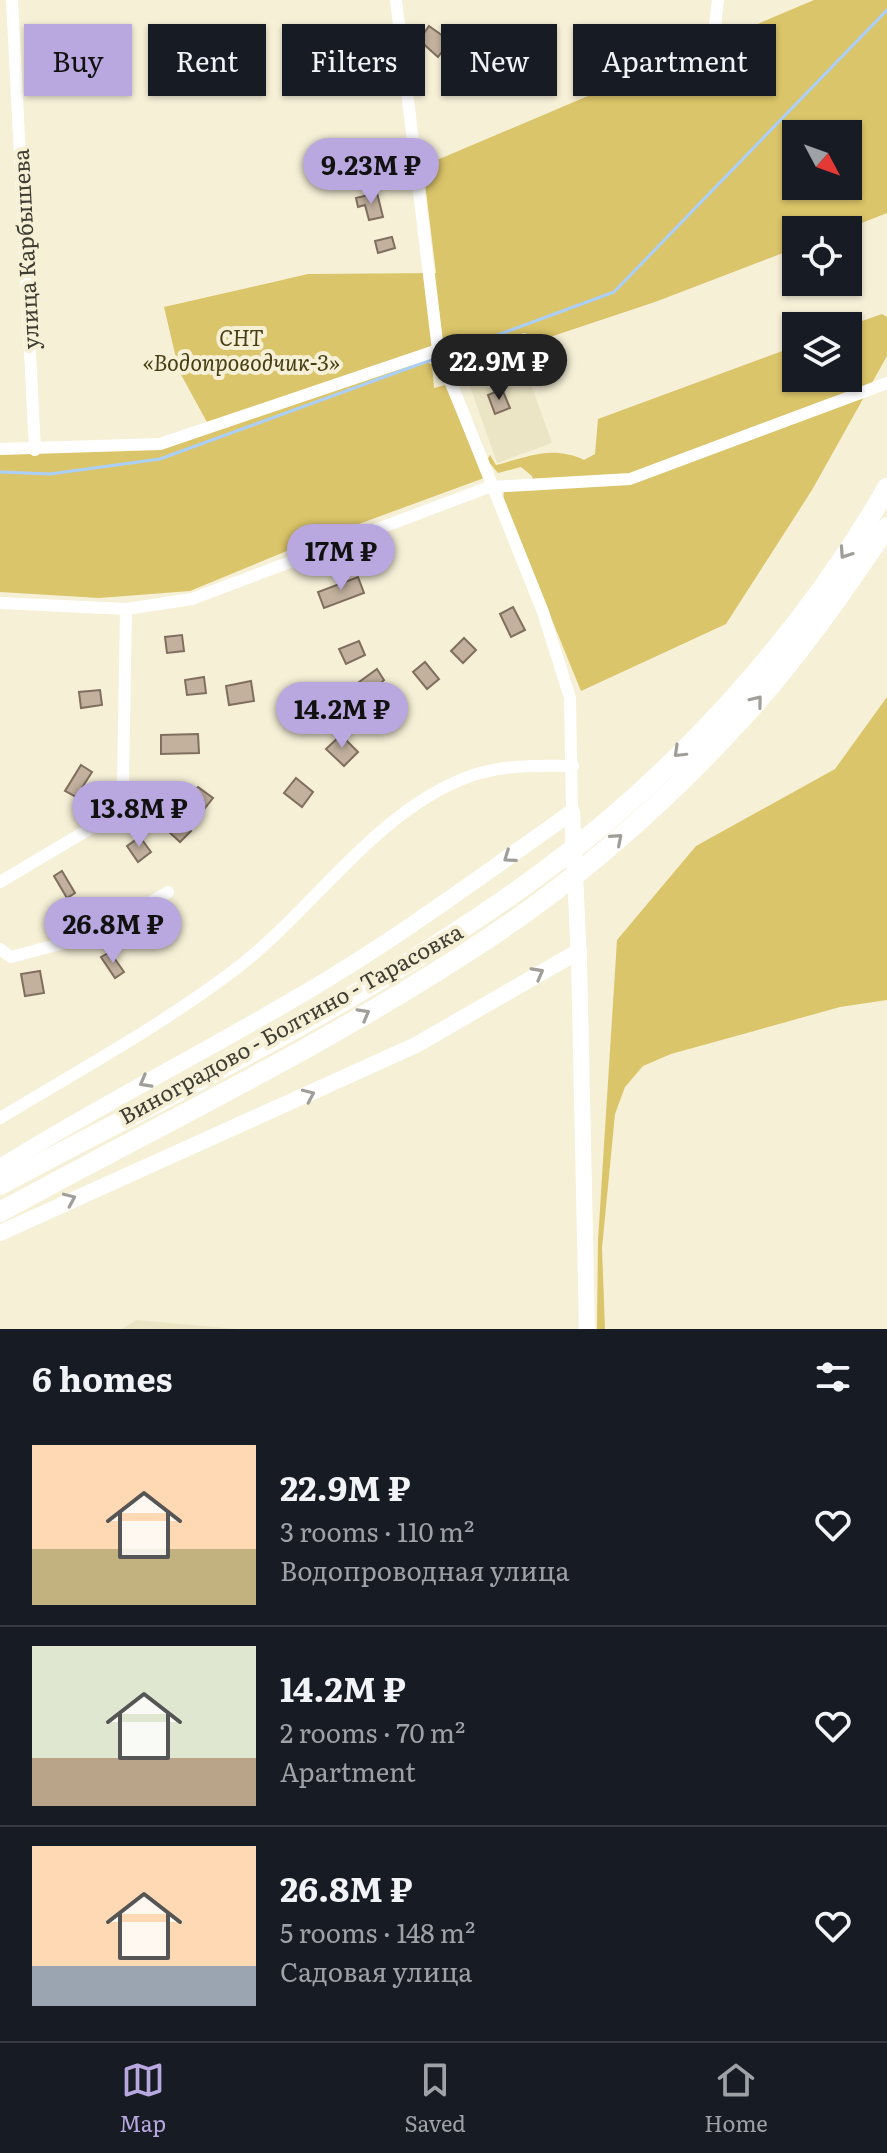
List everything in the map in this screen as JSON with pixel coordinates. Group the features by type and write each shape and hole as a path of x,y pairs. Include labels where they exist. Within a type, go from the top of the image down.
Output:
{"main road":[{"name":"Виноградово - Болтино - Тарасовка","path":"0,1212 401,994 547,896 637,807 732,700 809,606 887,488"},
{"name":"Виноградово - Болтино - Тарасовка","path":"0,1185 390,973 637,807 746,715 824,618 887,527"}],"street":[{"name":"улица Карбышева","path":"12,0 35,450"},
{"path":"396,0 438,350 543,612 570,698 587,1329"},
{"path":"715,24 718,0"},
{"path":"0,449 160,444 438,350"},
{"path":"0,603 126,609 192,599 493,486 630,479 887,383"},
{"path":"0,882 91,828 123,782 126,609"},
{"path":"0,1118 164,1019 241,965 365,847 430,795 467,777 499,770 573,766"},
{"path":"0,1167 78,1118 302,995 420,919 572,812"},
{"path":"0,949 11,957 98,934 168,892"},
{"path":"0,1233 416,1045 579,951"}],"shaded area":[{"path":"515,339 552,443 497,463 460,358"},
{"path":"137,1320 237,1329 121,1329"}],"green space":[{"name":"СНТ «Водопроводчик-3»","path":"814,0 887,0 887,213 862,223 862,216 782,216 782,253 655,302 544,339 524,333 459,357 456,348 445,342 208,424 179,371 164,307 308,274 436,273 423,166 588,96 776,96 776,24 757,24"},
{"path":"882,314 887,317 887,356 812,490 726,624 581,691 503,500 504,490 535,487 532,476 521,467 498,473 487,460 490,455 496,465 551,453 584,460 595,454 598,419 782,351 782,392 862,392 862,321"},
{"path":"422,359 432,365 434,388 445,385 484,478 299,546 190,591 99,598 0,592 0,454 160,448"},
{"path":"887,697 887,1000 840,1007 671,1054 643,1066 625,1087 615,1114 602,1248 605,1329 597,1329 598,1240 617,940 696,846 835,769"}],"building":[{"path":"429,26 441,35 441,53 438,57 425,45 425,32"},
{"path":"377,193 383,217 369,220 365,205 358,207 356,198"},
{"path":"392,237 395,248 378,253 375,241"},
{"path":"488,362 495,365 498,372 495,379 488,382 481,379 478,372 481,365"},
{"path":"502,389 510,408 495,414 488,395"},
{"path":"358,577 364,593 324,608 318,592"},
{"path":"513,607 525,630 511,637 500,614"},
{"path":"182,635 184,651 167,653 165,637"},
{"path":"464,638 476,650 463,663 451,651"},
{"path":"359,641 365,655 346,664 339,649"},
{"path":"425,662 439,679 427,689 413,672"},
{"path":"377,669 384,680 381,683 396,705 383,715 368,692 362,696 355,685"},
{"path":"204,677 206,693 187,695 185,680"},
{"path":"251,681 254,701 229,705 226,686"},
{"path":"100,690 102,705 81,708 79,692"},
{"path":"198,734 199,753 161,754 161,735"},
{"path":"341,735 358,752 344,766 326,749"},
{"path":"81,765 92,772 76,797 65,791"},
{"path":"296,778 313,792 302,807 284,793"},
{"path":"198,787 213,798 205,808 190,796"},
{"path":"179,819 191,831 180,842 168,831"},
{"path":"140,837 151,852 138,862 127,846"},
{"path":"62,871 75,893 67,898 54,876"},
{"path":"148,914 164,932 154,940 137,921"},
{"path":"110,952 124,972 115,978 101,957"},
{"path":"40,971 44,993 25,996 21,974"}],"waterway":[{"path":"446,354 614,292 887,10"},
{"path":"0,472 50,474 160,459 439,357"}]}
